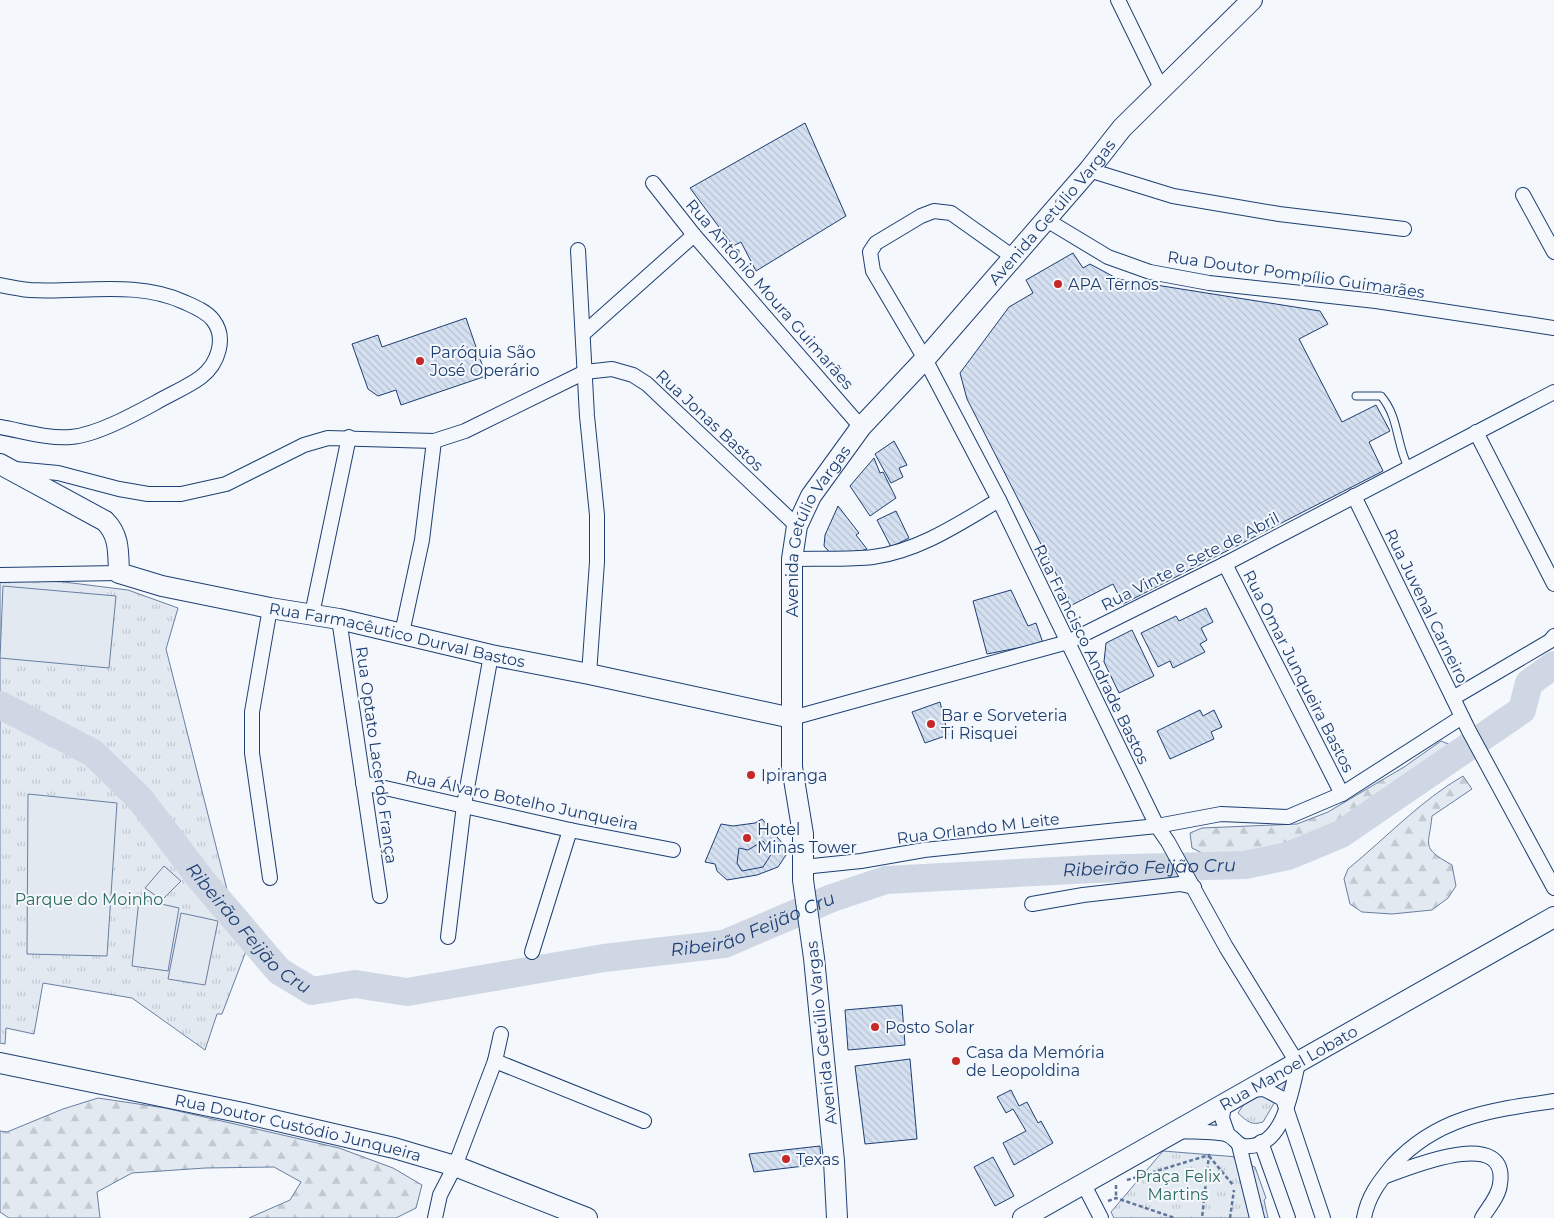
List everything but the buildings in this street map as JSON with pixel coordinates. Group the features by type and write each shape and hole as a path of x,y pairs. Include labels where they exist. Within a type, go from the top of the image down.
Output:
{"main road":[{"name":"Avenida Getúlio Vargas","path":"837,1218 834,1161 814,958 803,873 803,834 792,767 792,559 797,526 811,496 861,427 925,359 1089,170 1122,128 1252,0"},
{"path":"5,466 105,521 114,530 117,540 119,573"},
{"name":"Rua Farmacêutico Durval Bastos","path":"119,573 162,586 270,608 339,619 491,655 590,674 792,718"},
{"name":"Rua Manoel Lobato","path":"1023,1218 1298,1064 1554,917"},
{"name":"Rua Doutor Custódio Junqueira","path":"0,1063 253,1115 394,1148 455,1166 587,1218"}],"street":[{"path":"1118,0 1161,88"},
{"path":"1089,170 1173,196 1279,214 1404,229"},
{"name":"Rua Antônio Moura Guimarães","path":"653,184 694,235 861,427"},
{"path":"1523,195 1554,252"},
{"name":"Rua Francisco Andrade Bastos","path":"1013,257 951,212 943,211 934,211 920,216 876,243 870,252 873,271 925,359 999,500 1157,826 1191,882 1226,947 1298,1064"},
{"name":"Rua Doutor Pompílio Guimarães","path":"1045,219 1108,257 1150,272 1209,282 1376,301 1554,328"},
{"path":"584,333 694,235"},
{"path":"578,250 585,372 597,515 598,562 590,674"},
{"path":"0,286 29,290 139,290 182,301 214,320 219,334 220,350 214,364 201,377 142,410 89,434 71,437 53,436 0,427"},
{"name":"Rua Jonas Bastos","path":"585,372 612,369 633,374 646,384 797,526"},
{"path":"5,466 58,473 119,489 148,494 181,494 226,484 304,445 328,438 349,437 434,441 466,431 585,372"},
{"name":"Rua Vinte e Sete de Abril","path":"792,718 1068,642 1225,564 1554,392"},
{"path":"1476,432 1554,584"},
{"path":"312,614 349,437"},
{"path":"402,633 422,540 434,441"},
{"name":"Rua Juvenal Carneiro","path":"1354,496 1469,731 1554,888"},
{"path":"792,559 874,557 944,532 999,500"},
{"name":"Rua Omar Junqueira Bastos","path":"1225,564 1342,794"},
{"name":"Rua Farmacêutico Durval Bastos","path":"0,575 119,573"},
{"path":"270,608 252,712 252,753 270,878"},
{"name":"Rua Optato Lacerdo França","path":"339,619 380,896"},
{"path":"1453,698 1550,641 1554,636"},
{"path":"448,937 464,805 491,655"},
{"name":"Rua Orlando M Leite","path":"803,873 924,850 1157,826 1221,814 1288,817 1342,794 1462,717"},
{"name":"Rua Álvaro Botelho Junqueira","path":"363,783 570,830 673,850"},
{"path":"532,952 570,830"},
{"path":"1032,904 1083,895 1191,882"},
{"path":"435,1218 440,1195 455,1166 495,1062 501,1034"},
{"path":"495,1062 644,1121"},
{"path":"1239,1145 1253,1145 1261,1142 1278,1129 1286,1112 1298,1064"},
{"path":"1249,1090 1264,1089 1282,1099 1322,1218"},
{"path":"1364,1218 1367,1200 1383,1177 1423,1137 1445,1125 1504,1108 1554,1101"},
{"path":"1224,1105 1222,1118 1228,1135 1239,1145 1258,1218"},
{"path":"1179,1131 1228,1135"},
{"path":"1261,1142 1288,1218"},
{"path":"1383,1177 1435,1159 1478,1153 1490,1156 1500,1168 1500,1185 1482,1218"},
{"path":"1084,1185 1101,1218"}],"lane":[{"path":"1356,396 1381,396 1391,407 1396,421 1400,452 1408,467"}],"path":[{"path":"1125,1181 1209,1155"},
{"path":"1202,1218 1209,1155"},
{"path":"1209,1155 1234,1187 1230,1218"},
{"path":"1111,1186 1116,1184 1116,1198"},
{"path":"1104,1197 1105,1203 1116,1198 1176,1218"}],"green space":[{"name":"Parque do Moinho","path":"0,579 64,582 128,590 178,608 166,649 239,937 246,951 222,1014 217,1014 205,1050 132,998 43,983 34,1034 6,1028 5,1044 0,1043"},
{"path":"3,586 116,596 109,668 0,658"},
{"path":"1441,741 1453,746 1452,753 1366,809 1340,829 1290,850 1259,859 1229,860 1212,858 1192,848 1190,833 1202,828 1297,824 1328,812 1404,767"},
{"path":"1463,776 1472,789 1432,816 1429,840 1431,850 1452,865 1456,886 1448,898 1432,910 1392,914 1362,912 1350,904 1344,879 1348,869 1418,808"},
{"name":"Parque do Moinho","path":"28,794 117,803 107,956 27,954"},
{"path":"164,866 181,881 162,900 145,888"},
{"path":"139,899 179,908 168,971 132,966"},
{"path":"181,913 218,921 205,985 168,979"},
{"path":"1289,1078 1263,1122 1252,1123 1238,1113 1252,1092"},
{"path":"98,1098 165,1108 339,1148 393,1168 422,1185 416,1208 396,1218 249,1218 290,1200 301,1182 274,1167 205,1168 132,1173 97,1192 100,1218 9,1218 0,1212 0,1131 7,1132 63,1109"},
{"name":"Praça Felix Martins","path":"1163,1151 1250,1158 1266,1198 1264,1200 1268,1218 1114,1218 1111,1212"}],"waterway":[{"name":"Ribeirão Feijão Cru","path":"0,705 93,753 140,799 203,882 279,971 312,991 355,984 407,992 604,958 724,944 832,898 886,880 1093,869 1245,865 1288,856 1341,834 1522,710 1529,683 1554,665"}],"place":[{"name":"APA Ternos","path":"1058,284"},
{"name":"Paróquia São José Operário","path":"420,361"},
{"name":"Bar e Sorveteria Ti Risquei","path":"931,724"},
{"name":"Ipiranga","path":"751,775"},
{"name":"Hotel Minas Tower","path":"747,838"},
{"name":"Posto Solar","path":"875,1027"},
{"name":"Casa da Memória de Leopoldina","path":"956,1061"},
{"name":"Texas","path":"786,1159"}]}
